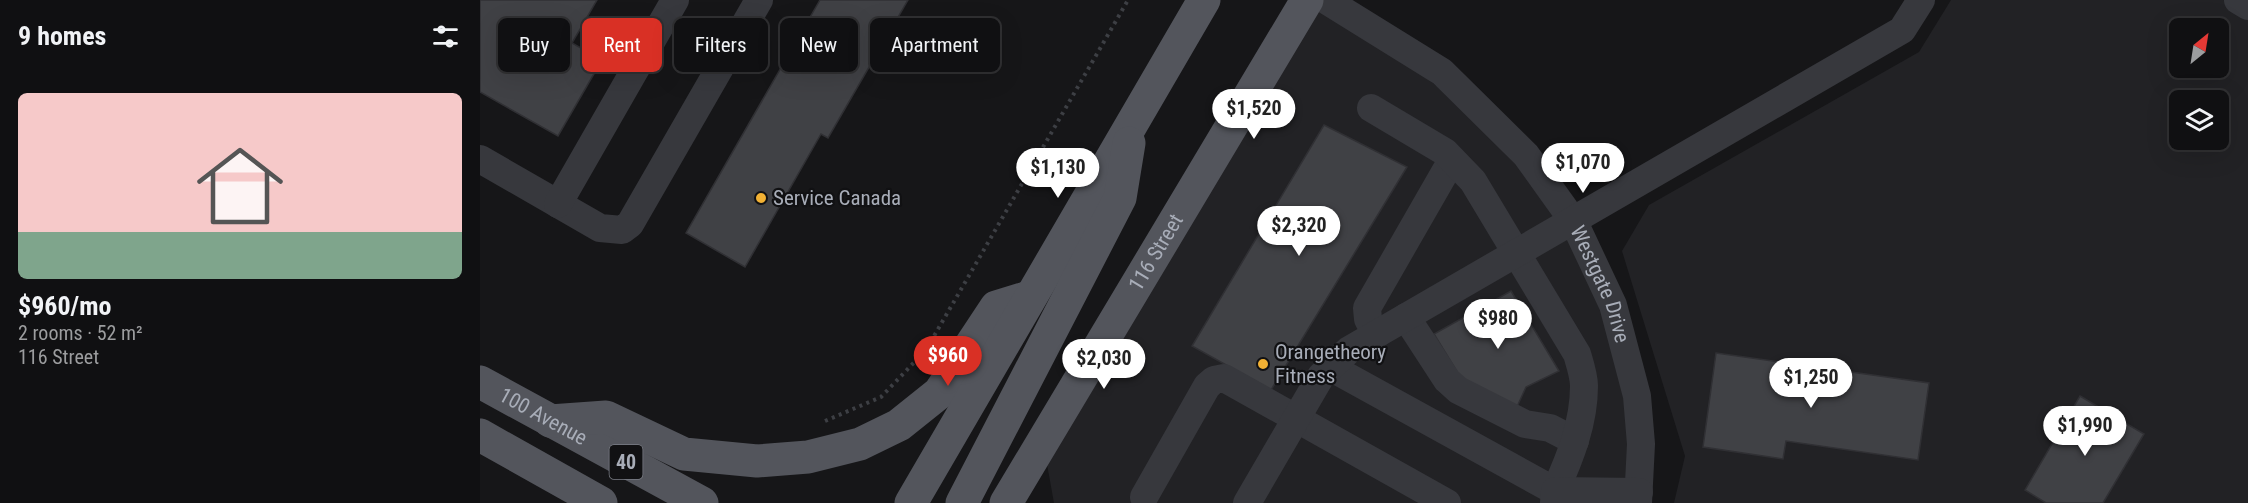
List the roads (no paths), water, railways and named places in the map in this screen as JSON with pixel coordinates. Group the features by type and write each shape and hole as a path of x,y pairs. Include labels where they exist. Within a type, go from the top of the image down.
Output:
{"main road":[{"path":"911,503 1204,0"},
{"name":"116 Street","path":"1008,502 1307,0"},
{"path":"962,503 1120,198 1131,126"},
{"path":"550,421 606,417 684,454 757,461 808,458 860,444 899,425 939,393 996,307 1029,297"},
{"name":"100 Avenue","path":"480,382 702,503"},
{"name":"40","path":"480,435 572,492 601,503"}],"street":[{"path":"558,204 675,0"},
{"path":"480,159 600,228 622,230 630,224 759,0"},
{"name":"Westgate Drive","path":"1326,0 1442,72 1526,155 1574,222 1613,305 1637,396 1641,444 1638,498"},
{"path":"1247,503 1321,376 1349,350 1574,222 1902,30 1921,0"},
{"path":"2238,0 2248,6"},
{"path":"1371,108 1445,152 1473,181 1519,253 1577,354 1584,385 1575,441 1554,497"},
{"path":"1376,335 1368,319 1366,308 1452,160"},
{"path":"1406,317 1447,380 1458,390 1525,424 1551,428 1575,441"},
{"path":"1330,367 1554,497 1638,498"},
{"path":"1146,501 1207,386 1214,380 1224,378 1447,503"}],"place":[{"name":"Service Canada","path":"761,198"},
{"name":"Orangetheory Fitness","path":"1263,364"}]}
